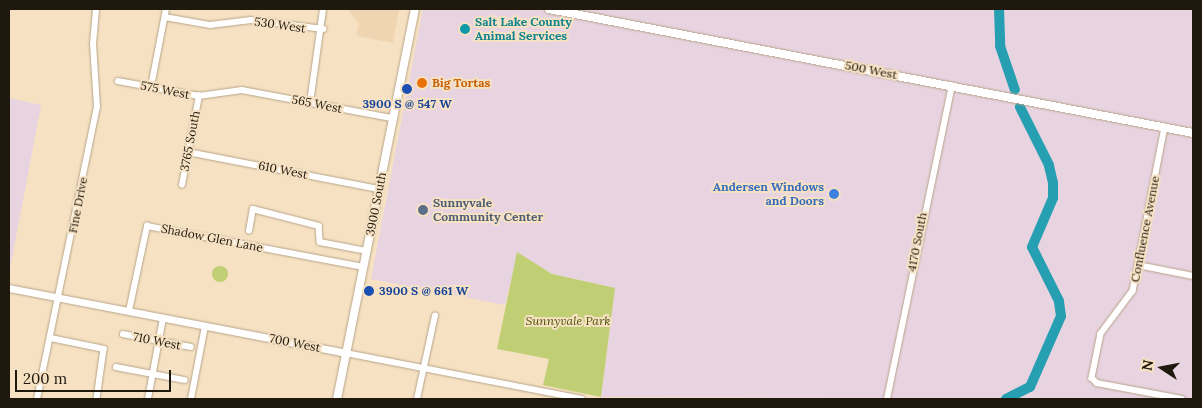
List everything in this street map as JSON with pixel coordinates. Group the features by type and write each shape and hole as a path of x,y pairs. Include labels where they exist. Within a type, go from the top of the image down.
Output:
{"main road":[{"name":"3900 South","path":"337,399 415,9"},
{"name":"500 West","path":"549,9 1193,132"}],"street":[{"name":"Fine Drive","path":"37,399 61,298 97,107 93,44 96,9"},
{"path":"151,87 166,9"},
{"path":"310,103 323,30 324,9"},
{"name":"530 West","path":"165,17 210,25 237,21 323,30"},
{"name":"575 West","path":"118,81 199,96 242,90"},
{"name":"4170 South","path":"887,399 928,182 952,86"},
{"name":"565 West","path":"242,90 392,118"},
{"name":"3765 South","path":"182,185 199,96"},
{"name":"Confluence Avenue","path":"1165,127 1138,265 1130,296 1099,338 1092,381 1182,399"},
{"name":"610 West","path":"188,152 379,189"},
{"path":"249,231 256,210 319,226 320,242 367,251"},
{"name":"Shadow Glen Lane","path":"129,311 147,226 364,267"},
{"path":"1138,265 1193,276"},
{"name":"700 West","path":"9,288 582,399"},
{"path":"417,399 435,316"},
{"path":"148,399 164,318"},
{"path":"191,399 205,326"},
{"name":"710 West","path":"123,334 191,347"},
{"path":"51,338 104,349 96,399"},
{"path":"116,367 185,380"}],"shaded area":[{"path":"347,9 399,9 393,43 356,36 359,23"},
{"path":"423,9 1193,9 1193,399 601,397 615,288 552,274 518,253 505,305 371,279"},
{"path":"9,98 41,105 9,274"}],"green space":[{"name":"Sunnyvale Park","path":"517,252 552,274 615,288 601,397 543,385 549,359 497,349"},
{"path":"220,266 228,274 220,282 212,274"}],"waterway":[{"path":"999,9 1000,46 1015,90"},
{"path":"1006,399 1030,387 1061,316 1059,301 1032,247 1053,198 1053,183 1049,165 1020,107"}],"place":[{"name":"Salt Lake County Animal Services","path":"465,29"},
{"name":"Big Tortas","path":"422,83"},
{"name":"3900 S @ 547 W","path":"407,89"},
{"name":"Andersen Windows and Doors","path":"834,194"},
{"name":"Sunnyvale Community Center","path":"423,210"},
{"name":"3900 S @ 661 W","path":"369,291"}]}
